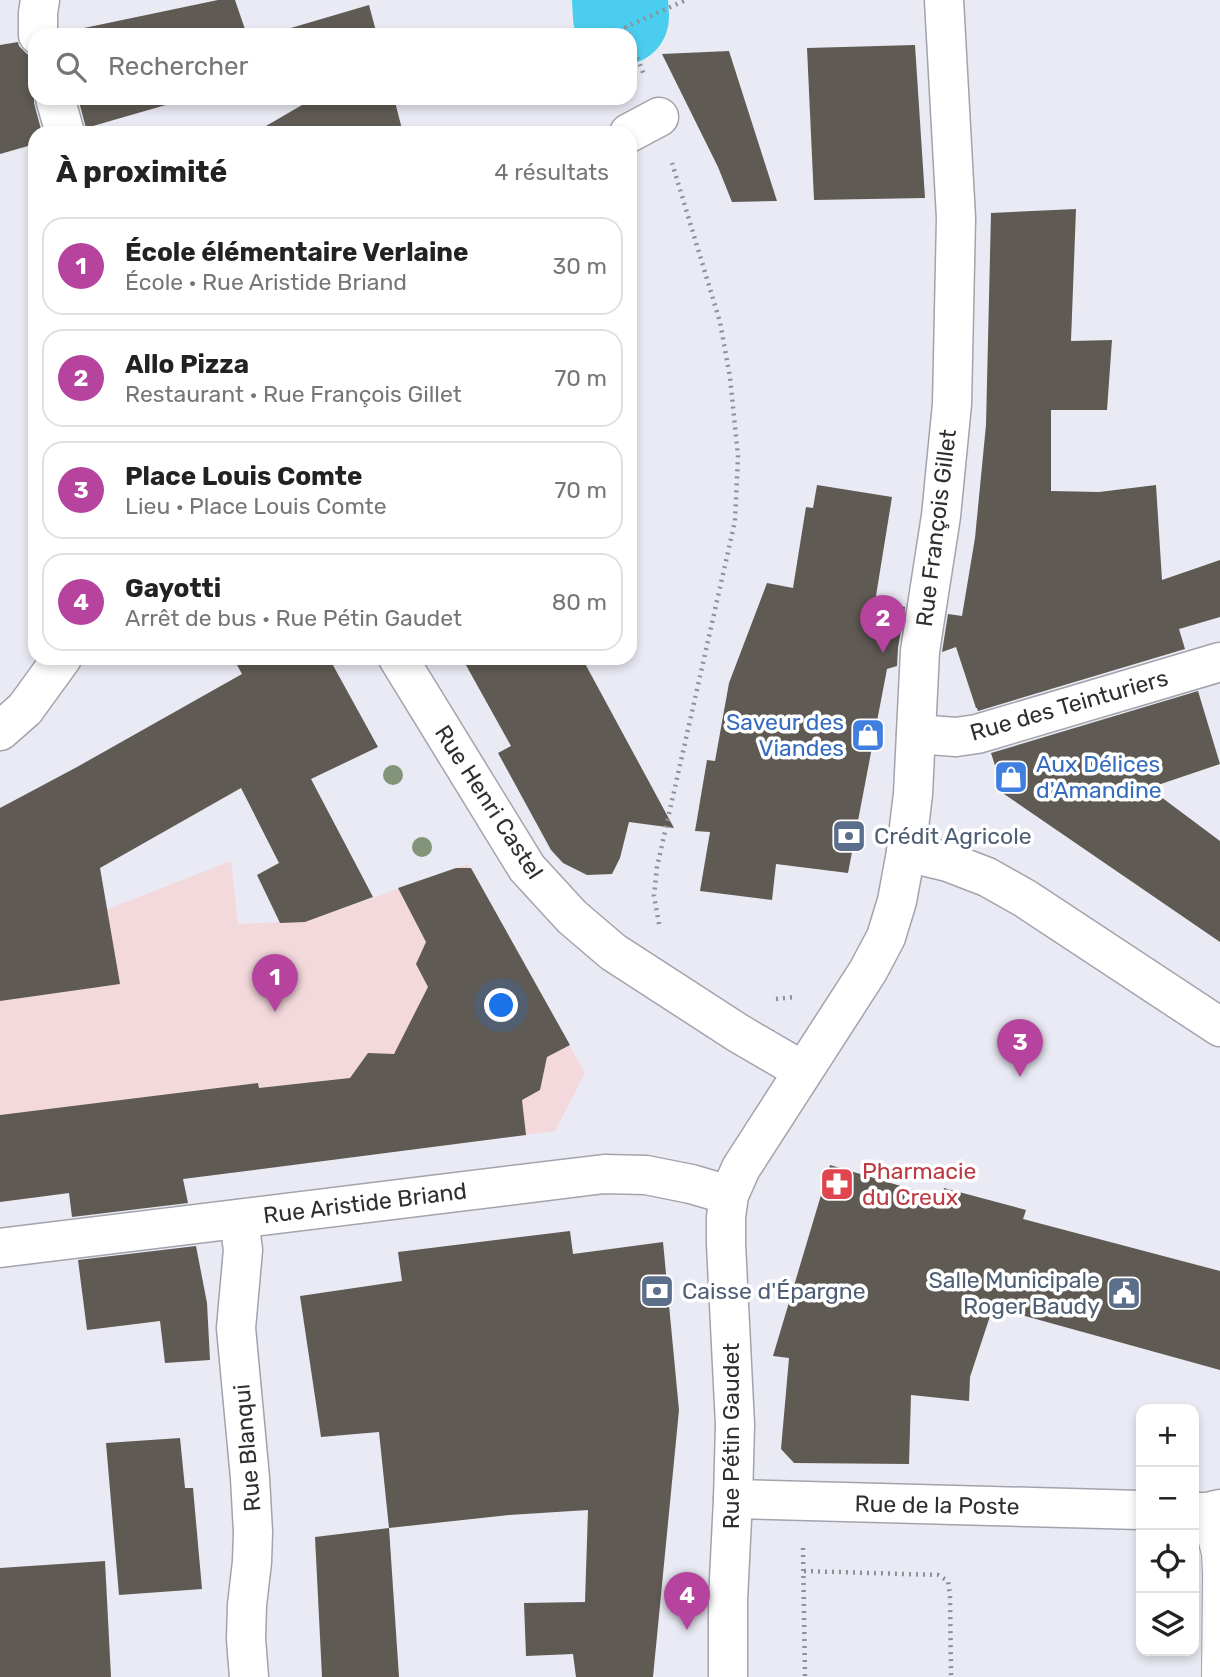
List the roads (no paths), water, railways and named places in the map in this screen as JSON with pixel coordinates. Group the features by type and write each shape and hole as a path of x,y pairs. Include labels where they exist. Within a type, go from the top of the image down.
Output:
{"street":[{"path":"38,28 40,0"},
{"name":"Rue François Gillet","path":"729,1195 741,1168 868,971 886,937 897,901 906,852 913,794 920,651 941,516 952,404 956,218 944,0"},
{"path":"57,105 63,126"},
{"name":"Rue des Teinturiers","path":"916,734 956,737 977,734 1220,662"},
{"path":"0,731 25,709 57,665"},
{"name":"Rue Henri Castel","path":"402,665 527,868 572,917 613,952 738,1033 803,1071"},
{"path":"906,852 948,862 995,881 1220,1027"},
{"name":"Rue Aristide Briand","path":"0,1248 604,1174 646,1175 729,1195"},
{"name":"Rue Pétin Gaudet","path":"728,1677 734,1412 726,1244 729,1195"},
{"name":"Rue Blanqui","path":"239,1219 243,1250 236,1328 253,1532 246,1639 249,1677"},
{"name":"Rue de la Poste","path":"733,1499 1136,1510"}],"lane":[{"path":"1207,1511 1217,1564 1217,1677"}],"waterway":[{"path":"620,0 621,17"}],"place":[{"name":"Allo Pizza","path":"883,653"},
{"name":"Saveur des Viandes","path":"868,735"},
{"name":"Aux Délices d'Amandine","path":"1011,777"},
{"name":"Crédit Agricole","path":"849,836"},
{"name":"École élémentaire Verlaine","path":"275,1012"},
{"name":"Place Louis Comte","path":"1020,1077"},
{"name":"Pharmacie du Creux","path":"837,1184"},
{"name":"Caisse d'Épargne","path":"657,1291"},
{"name":"Salle Municipale Roger Baudy","path":"1124,1293"},
{"name":"Gayotti","path":"687,1630"}]}
